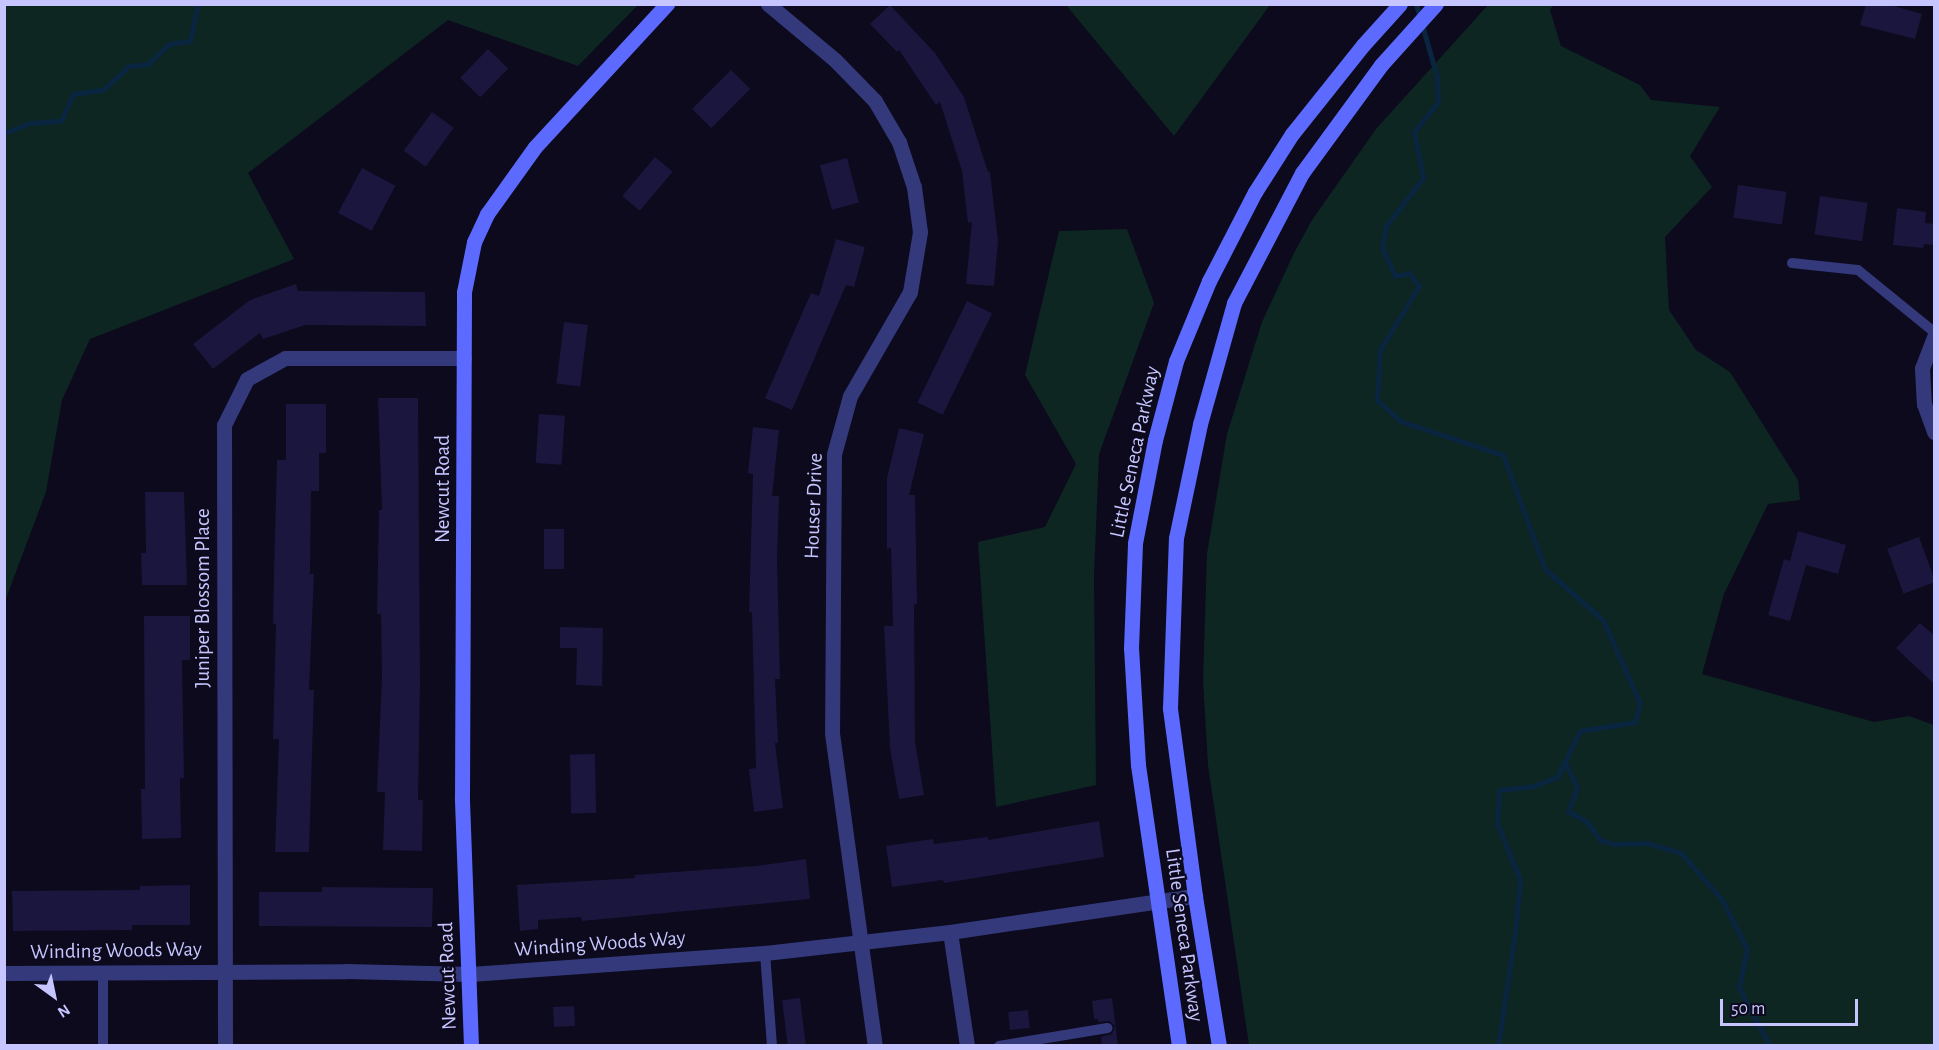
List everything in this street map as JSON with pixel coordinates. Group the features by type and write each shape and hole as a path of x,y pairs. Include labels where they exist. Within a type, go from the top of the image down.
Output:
{"main road":[{"name":"Newcut Road","path":"471,1046 462,796 464,292 474,242 487,213 535,147 667,4"},
{"name":"Little Seneca Parkway","path":"1179,1046 1138,765 1131,648 1136,543 1155,440 1176,361 1188,331 1209,281 1255,192 1293,134 1363,45 1400,4"},
{"name":"Little Seneca Parkway","path":"1219,1046 1195,896 1170,708 1176,538 1200,424 1234,303 1302,173 1381,65 1436,4"}],"street":[{"name":"Houser Drive","path":"768,4 835,60 875,101 899,142 914,187 920,232 910,292 850,396 834,454 832,733 875,1046"},
{"path":"1935,337 1923,368 1924,404 1935,432"},
{"name":"Juniper Blossom Place","path":"225,1046 224,425 247,380 285,358 464,358"},
{"name":"Winding Woods Way","path":"4,973 225,970 470,974 765,953 950,932 1195,896"},
{"path":"950,932 968,1046"}],"lane":[{"path":"1792,263 1858,270 1935,332"},
{"path":"765,953 772,1046"},
{"path":"103,972 103,1046"},
{"path":"999,1046 1108,1028"}],"green space":[{"path":"5,4 638,5 578,66 448,20 248,173 294,259 90,339 62,400 46,492 5,601"},
{"path":"1066,5 1270,5 1174,136"},
{"path":"1488,5 1553,5 1550,10 1561,46 1640,85 1651,100 1720,107 1690,156 1712,187 1665,237 1669,310 1696,350 1730,372 1798,480 1800,500 1768,504 1724,594 1702,674 1874,722 1909,716 1934,725 1934,1045 1249,1045 1208,765 1203,680 1207,554 1227,434 1262,322 1312,220 1376,129"},
{"path":"1127,229 1154,303 1099,454 1094,576 1096,785 996,807 978,542 1045,527 1076,464 1025,375 1059,231"}],"building":[{"path":"1866,4 1887,4 1922,14 1915,39 1860,25"},
{"path":"890,5 935,53 964,97 988,172 990,172 998,241 994,286 966,284 972,222 968,223 962,171 940,102 936,105 899,50 897,52 870,24"},
{"path":"488,49 508,68 480,97 460,78"},
{"path":"731,70 750,89 711,128 692,109"},
{"path":"432,112 454,128 426,167 404,151"},
{"path":"655,157 673,172 640,211 622,196"},
{"path":"847,158 859,202 832,210 820,165"},
{"path":"362,168 396,186 372,231 338,213"},
{"path":"1738,185 1787,192 1782,224 1733,218"},
{"path":"1820,196 1868,203 1862,241 1815,235"},
{"path":"1897,208 1926,212 1925,223 1935,224 1935,245 1924,244 1923,248 1893,245"},
{"path":"836,239 865,247 854,287 846,285 792,410 765,398 811,293 819,296"},
{"path":"296,284 298,291 425,292 426,326 305,325 263,339 260,333 213,369 193,344 250,300"},
{"path":"967,301 992,313 943,415 917,403"},
{"path":"564,322 588,325 580,386 556,384"},
{"path":"378,398 418,398 420,683 418,800 423,800 422,851 383,850 385,792 377,792 382,676 381,614 377,614 379,510 382,510"},
{"path":"286,404 326,404 326,453 319,453 319,491 311,491 310,574 314,574 309,690 314,690 309,852 275,852 279,739 273,739 276,624 273,624 274,574 277,460 286,460"},
{"path":"539,414 565,416 562,465 536,463"},
{"path":"753,427 779,430 772,496 779,496 777,561 780,679 775,679 778,743 775,743 783,808 754,812 749,769 756,768 752,612 749,612 753,474 748,473"},
{"path":"899,428 924,434 909,495 915,495 917,604 914,604 915,742 924,795 899,799 890,748 884,626 893,626 891,548 887,549 887,478"},
{"path":"145,492 184,492 187,585 142,585 141,553 146,553"},
{"path":"544,529 564,529 564,569 544,569"},
{"path":"1798,531 1846,545 1838,574 1806,565 1790,621 1768,615 1784,559 1790,561"},
{"path":"1919,537 1934,583 1903,594 1887,549"},
{"path":"144,616 190,616 190,660 182,660 184,778 180,778 181,838 142,839 141,789 145,789"},
{"path":"1920,623 1935,636 1935,685 1896,648"},
{"path":"560,627 603,628 602,686 576,685 577,648 560,648"},
{"path":"570,754 595,754 596,813 571,813"},
{"path":"1099,821 1104,857 944,883 943,880 892,887 886,846 933,839 934,844 988,837 988,840"},
{"path":"806,859 810,899 582,921 581,917 538,920 538,929 520,931 517,885 635,878 634,875 757,866"},
{"path":"190,885 190,925 132,925 132,930 13,931 12,891 140,890 140,886"},
{"path":"322,887 433,888 432,927 259,926 259,892 322,892"},
{"path":"800,998 806,1046 788,1046 782,1000"},
{"path":"1112,998 1118,1046 1102,1046 1101,1037 1112,1034 1115,1026 1110,1021 1098,1022 1098,1019 1094,1019 1092,1001"},
{"path":"574,1006 575,1026 554,1027 553,1007"},
{"path":"1028,1010 1030,1028 1010,1030 1008,1012"}],"waterway":[{"path":"4,133 30,123 61,121 73,94 103,90 129,66 148,64 169,44 190,41 198,4"},
{"path":"1416,4 1437,77 1438,102 1414,132 1423,178 1386,226 1382,247 1395,276 1409,273 1419,286 1380,350 1377,400 1400,421 1503,455 1545,569 1603,620 1640,703 1635,722 1580,731 1557,777 1534,786 1499,790 1497,823 1520,880 1515,932 1498,1046"},
{"path":"1565,762 1577,788 1568,811 1587,822 1600,840 1615,844 1647,843 1681,853 1722,900 1747,949 1739,988 1770,1046"}]}
